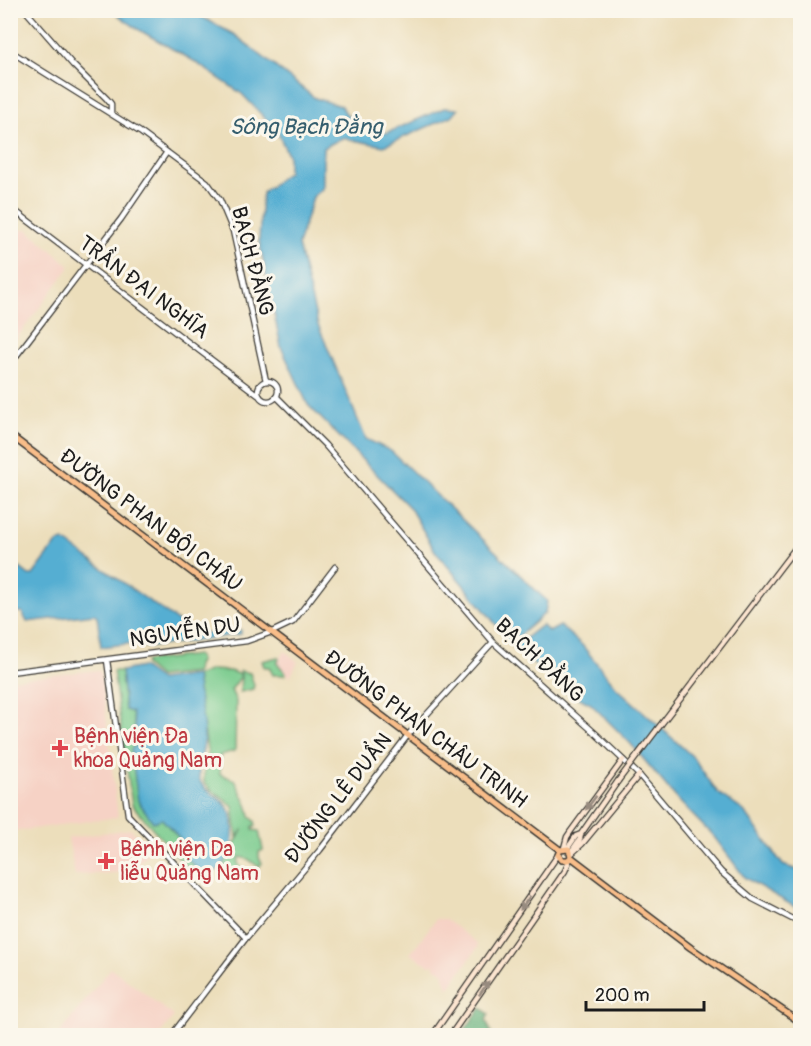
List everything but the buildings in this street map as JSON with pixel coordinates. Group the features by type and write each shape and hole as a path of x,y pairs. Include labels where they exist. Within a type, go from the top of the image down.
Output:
{"main road":[{"name":"ĐƯỜNG PHAN BỘI CHÂU","path":"10,435 272,632"},
{"path":"432,1035 566,853 580,839 581,834 618,781 801,542"},
{"name":"ĐƯỜNG PHAN CHÂU TRINH","path":"272,632 332,680 691,948 801,1022"},
{"path":"450,1035 565,871 567,837 623,760"},
{"path":"566,853 582,844 639,775"}],"street":[{"path":"25,10 73,66 107,99 111,104 111,114"},
{"name":"BẠCH ĐẰNG","path":"10,51 111,114 207,182 225,210 235,240 266,381"},
{"path":"10,364 122,219 167,152"},
{"name":"TRẦN ĐẠI NGHĨA","path":"10,207 258,394"},
{"path":"266,381 272,382 277,387 277,397 265,402 258,394 260,385 266,381"},
{"name":"BẠCH ĐẰNG","path":"277,397 325,444 493,642 639,775 721,872 753,899 801,923"},
{"name":"NGUYỄN DU","path":"10,672 247,641 293,622 335,567"},
{"name":"ĐƯỜNG LÊ DUẨN","path":"171,1035 246,938 320,850 408,735 493,642"},
{"path":"106,660 127,813 246,938"}],"shaded area":[{"path":"27,229 69,265 69,268 11,346 11,232"},
{"path":"285,651 298,662 290,677 277,663"},
{"name":"Bệnh viện Đa khoa Quảng Nam","path":"98,670 101,673 118,817 11,832 11,680"},
{"name":"Bệnh viện Da liễu Quảng Nam","path":"131,829 151,850 129,872 75,875 68,838"},
{"path":"436,919 445,919 476,942 478,947 448,989 443,972 434,967 434,964 429,965 410,954"},
{"path":"111,968 174,1016 159,1035 58,1035"}],"green space":[{"path":"197,655 200,660 196,673 159,677 145,665 146,661"},
{"path":"278,657 277,663 286,673 285,675 273,675 269,667 264,667 262,661"},
{"path":"211,670 230,671 241,675 240,671 250,673 254,685 253,689 240,692 241,676 231,690 236,701 235,751 220,755 220,774 235,780 247,803 250,817 255,821 256,826 253,826 253,830 259,831 263,850 259,852 262,863 259,867 248,859 239,857 238,864 242,872 238,877 227,874 224,863 243,829 237,837 233,806 204,782 204,765 209,762 196,676"},
{"path":"113,671 121,671 125,710 132,712 138,745 162,819 183,842 180,850 203,875 198,880 132,805"},
{"path":"481,1008 489,1014 486,1020 492,1035 461,1035"}],"water":[{"name":"Sông Bạch Đằng","path":"112,11 191,11 235,35 315,98 341,106 356,128 387,133 444,108 458,109 452,116 384,146 342,138 323,148 323,188 313,197 298,245 318,325 366,439 391,451 547,601 545,613 513,641 516,645 542,625 549,632 560,626 582,645 616,687 693,757 718,793 744,811 783,865 800,871 800,910 745,878 715,838 678,800 630,743 591,704 568,692 514,648 435,551 410,508 308,405 281,347 259,241 262,193 288,172 288,155 277,131 242,94"},
{"path":"64,541 193,632 194,635 241,630 241,634 151,647 137,646 135,643 101,647 97,616 94,614 27,622 22,612 11,612 10,582 12,576 20,568 29,575 33,575 57,543"},
{"path":"142,667 160,680 196,675 204,731 200,781 228,808 233,823 231,848 225,862 215,872 203,875 179,850 183,842 162,819 153,822 138,801 131,749 138,744 132,712 125,710 121,671"}],"place":[{"name":"Bệnh viện Đa khoa Quảng Nam","path":"60,748"},
{"name":"Bệnh viện Da liễu Quảng Nam","path":"106,861"}]}
